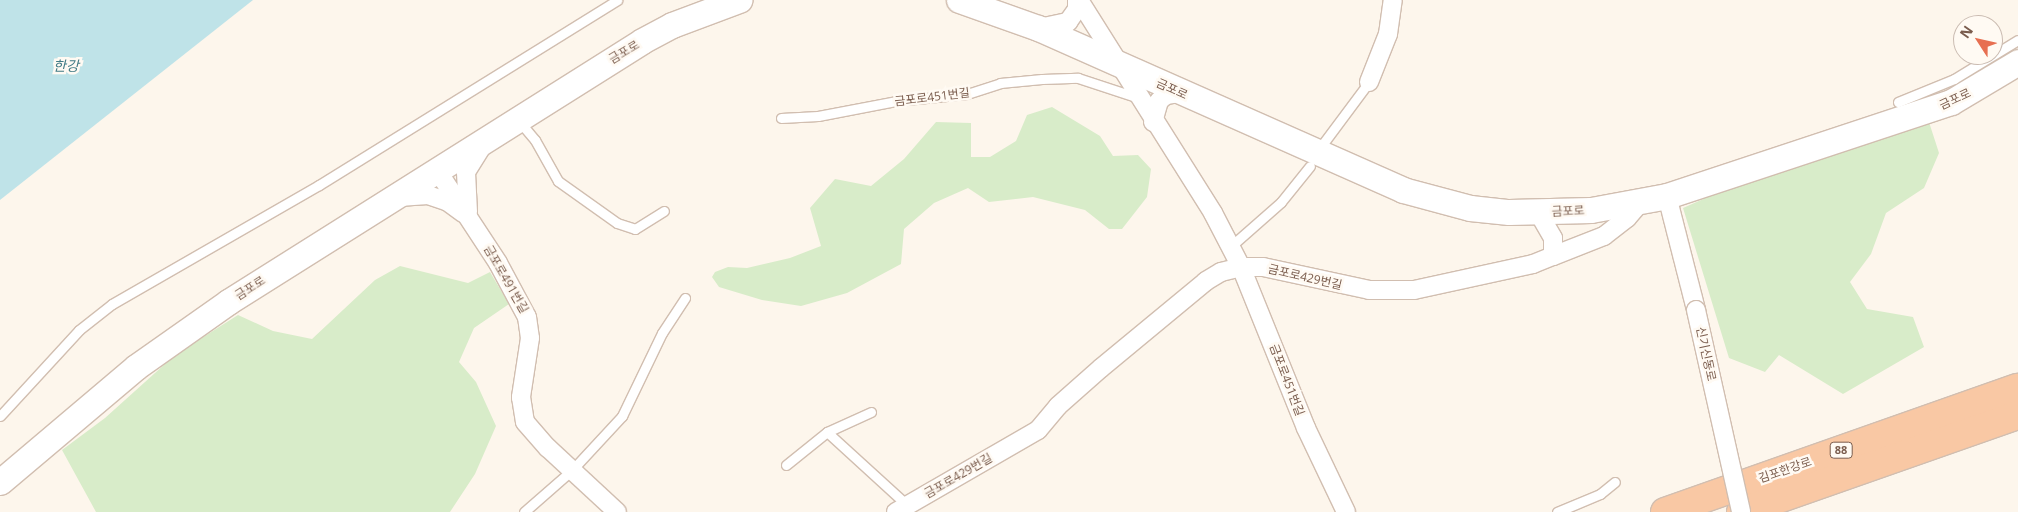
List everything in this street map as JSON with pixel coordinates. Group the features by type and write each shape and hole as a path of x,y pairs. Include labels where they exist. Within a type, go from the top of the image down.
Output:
{"highway":[{"name":"김포한강로","path":"1665,512 2018,388"},
{"name":"김포한강로","path":"1741,512 2018,415"}],"main road":[{"name":"금포로","path":"0,482 173,340 437,170 672,25 739,0"},
{"name":"금포로","path":"959,0 1038,28 1403,190 1470,208 1538,212 1591,210 1640,203 1667,196 1951,102 2018,62"}],"street":[{"path":"1038,28 1068,22 1076,9 1078,0"},
{"path":"1078,0 1119,65"},
{"path":"1369,82 1388,34 1393,0"},
{"name":"금포로451번길","path":"1119,65 1153,122 1213,213 1241,268 1306,428 1346,512"},
{"path":"1153,122 1159,101 1166,95 1182,93"},
{"path":"469,217 466,172 488,138"},
{"name":"금포로491번길","path":"437,170 469,217 522,304 530,327 521,396 525,422 617,512"},
{"path":"393,198 428,195 448,202 469,217"},
{"name":"신기신동로","path":"1667,196 1696,310 1741,512"},
{"name":"금포로429번길","path":"902,509 1038,430 1069,396 1206,281 1221,272 1241,268 1262,267 1345,286 1392,291 1460,280 1553,256 1604,236 1628,218 1640,203"},
{"path":"1538,212 1553,238 1553,256"}],"lane":[{"path":"0,416 79,330 112,304 319,185 618,0"},
{"path":"1898,102 1954,79 2018,40"},
{"name":"금포로451번길","path":"781,118 818,116 896,101 967,94 1000,83 1042,79 1078,78 1139,98"},
{"path":"1322,145 1369,82"},
{"path":"518,119 535,140 558,181 617,223 635,229 664,211"},
{"path":"1230,247 1281,202 1310,166"},
{"path":"524,512 572,470 628,406 662,333 685,298"},
{"path":"786,465 827,432 871,412"},
{"name":"금포로429번길","path":"827,432 902,509"},
{"path":"1557,512 1600,494 1615,482"}],"green space":[{"path":"1052,107 1100,136 1113,156 1138,155 1151,169 1147,197 1122,229 1109,229 1085,210 1033,197 989,202 968,188 934,203 904,229 901,264 847,293 801,306 762,300 719,287 712,277 715,272 728,267 747,268 790,258 821,246 810,208 835,179 871,186 904,159 936,122 971,123 971,157 990,157 1016,141 1027,115"},
{"path":"1928,119 1939,153 1924,188 1886,213 1871,254 1850,282 1867,309 1913,317 1924,347 1843,394 1779,355 1765,372 1729,358 1683,208 1751,178"},
{"path":"400,266 468,283 490,272 509,304 474,328 459,362 476,382 496,426 475,474 450,512 96,512 62,450 105,418 175,355 238,315 273,331 312,339 375,280"}],"water":[{"name":"한강","path":"0,0 253,0 0,200"}]}
